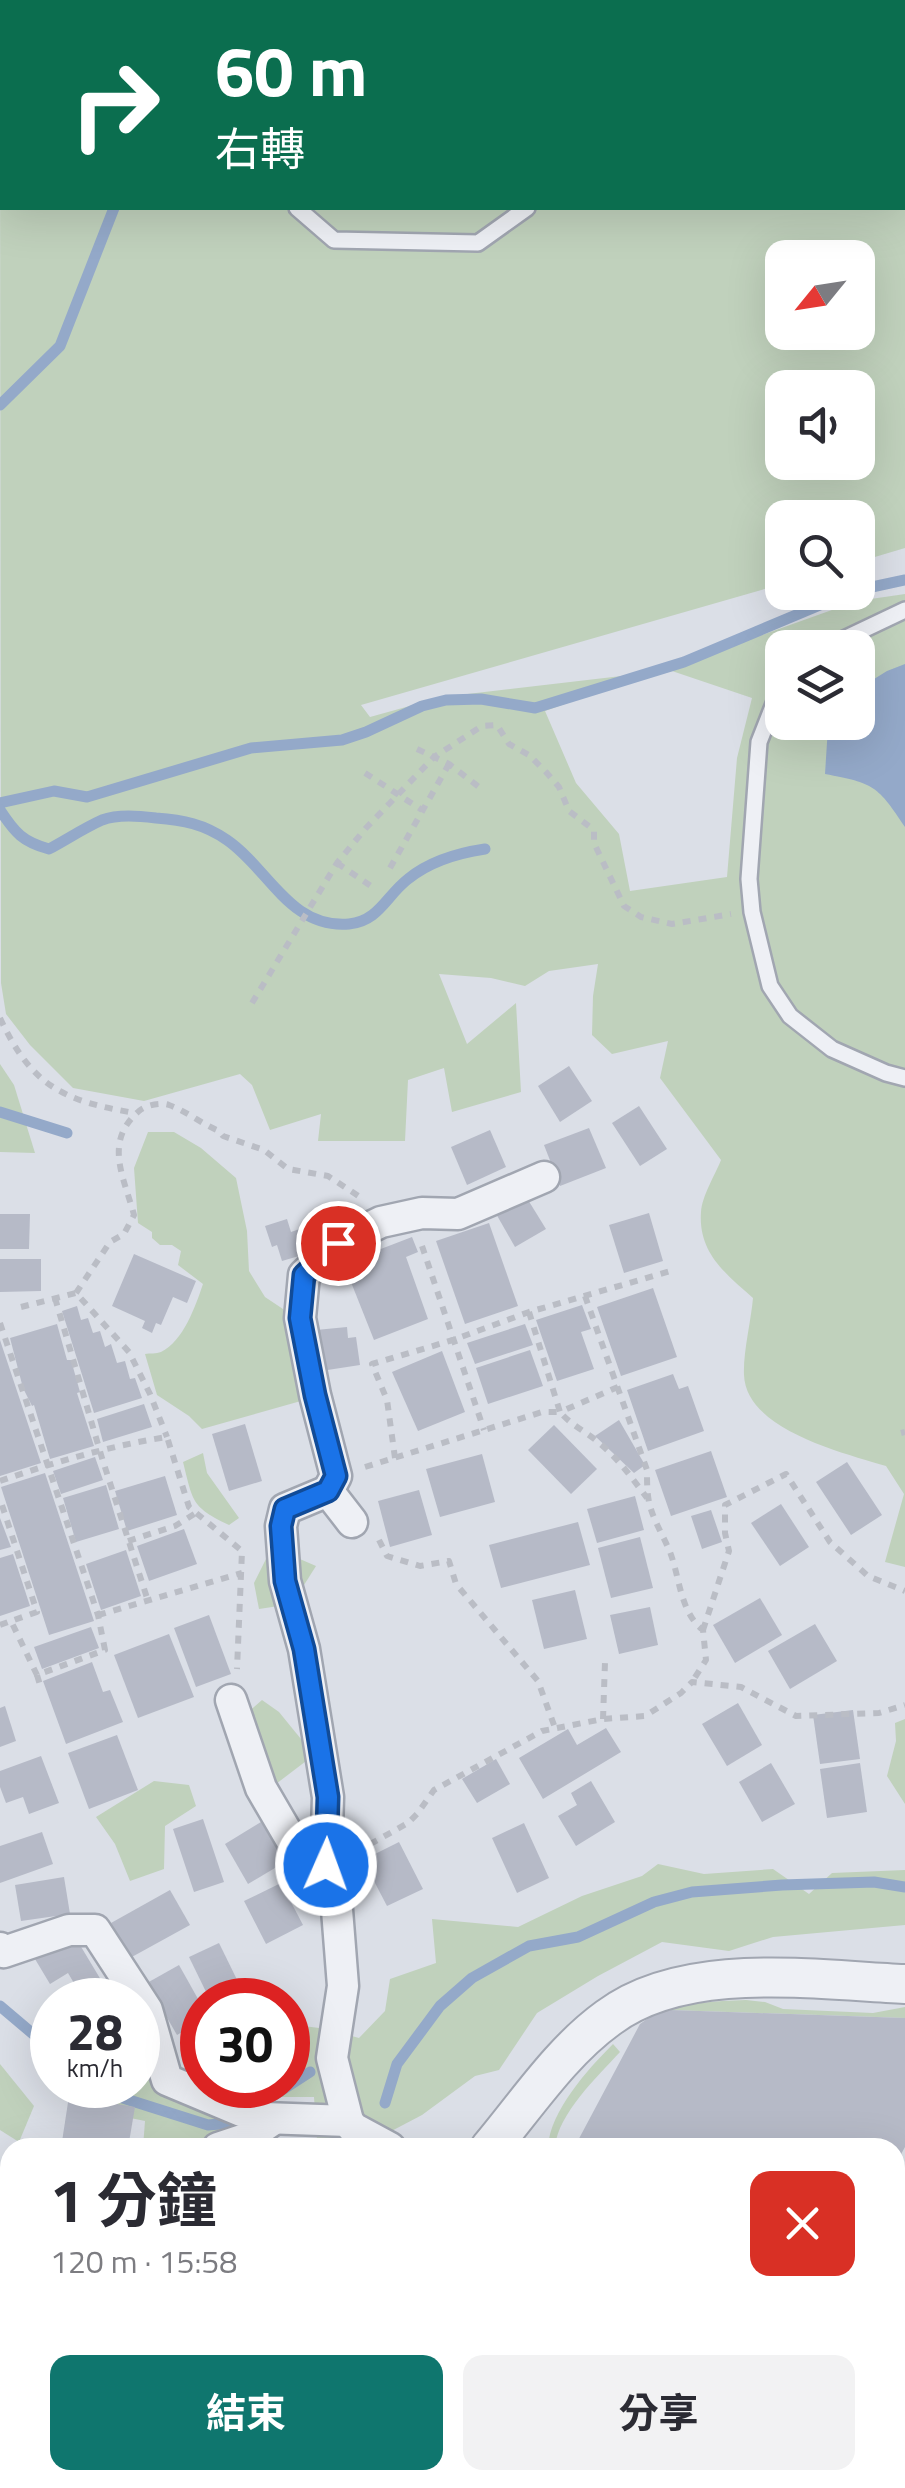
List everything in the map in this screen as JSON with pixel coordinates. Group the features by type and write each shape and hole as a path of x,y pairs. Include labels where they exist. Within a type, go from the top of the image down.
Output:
{"street":[{"path":"372,2138 348,2121 332,2058 343,1986 336,1897 326,1865 328,1797 304,1649 285,1581 281,1526 285,1509 340,1501 300,1318 304,1275 338,1243 381,1222 422,1214 458,1214 544,1177"},
{"path":"231,1700 260,1788 303,1860 336,1897"},
{"path":"0,1948 4,1952 68,1930 95,1930 147,2010 167,2080 260,2116 348,2121"},
{"path":"498,2138 584,2038 609,2016 643,1998 730,1978 905,1984"},
{"path":"246,2138 260,2116"}],"lane":[{"path":"300,210 334,240 478,243 524,210"},
{"path":"863,630 905,610"},
{"path":"765,724 758,742 749,880 752,912 770,986 790,1016 832,1049 905,1078"}],"path":[{"path":"252,1003 337,863 434,757 482,726 497,725 509,744 529,755 560,787 570,810 594,830 594,843 624,906 642,916 672,924 752,912"},
{"path":"417,749 449,764 479,787"},
{"path":"390,868 449,764"},
{"path":"366,773 422,810"},
{"path":"337,863 374,888"},
{"path":"0,1018 25,1063 47,1084 76,1101 137,1114"},
{"path":"21,1307 76,1292 110,1242 124,1234 134,1215 118,1162 118,1143 142,1108 166,1103 223,1136 264,1150 288,1168 328,1176 359,1196 381,1222"},
{"path":"419,1236 484,1430"},
{"path":"395,1458 387,1400 372,1364 674,1270"},
{"path":"76,1292 128,1352 150,1394 189,1507 242,1551 236,1684 231,1700"},
{"path":"586,1296 646,1470 648,1499 671,1554 680,1594 703,1630"},
{"path":"55,1298 148,1601"},
{"path":"529,1312 560,1412 572,1426 596,1440 622,1464 648,1499"},
{"path":"0,1323 98,1616 105,1650 38,1674"},
{"path":"555,1728 538,1681 456,1584 449,1561 420,1566 387,1556 372,1527 340,1501 395,1458 542,1412 560,1412 618,1387"},
{"path":"0,1482 101,1450 166,1436"},
{"path":"326,1865 370,1846 408,1823 434,1790 542,1732 603,1719 645,1716 681,1693 706,1660 703,1630 729,1551 724,1505 786,1474 830,1542 868,1576 905,1591"},
{"path":"0,1499 37,1612 0,1625"},
{"path":"128,1541 175,1526 196,1513"},
{"path":"98,1616 242,1573"},
{"path":"11,1620 40,1685"},
{"path":"603,1719 605,1662"},
{"path":"692,1682 741,1687 796,1716 880,1713 905,1705"}],"green space":[{"path":"0,210 905,210 905,548 875,557 875,500 765,500 765,589 361,705 370,717 442,697 630,675 765,634 765,740 875,740 875,630 776,630 832,610 875,610 875,598 905,594 905,1567 885,1562 904,1494 886,1466 823,1446 779,1425 761,1411 749,1394 744,1366 753,1298 716,1261 701,1226 704,1199 721,1160 660,1078 668,1041 612,1054 592,1035 598,964 549,971 525,986 491,978 439,974 467,1044 516,1003 521,1092 452,1112 444,1068 408,1080 405,1141 318,1141 321,1114 270,1130 252,1085 240,1074 144,1101 73,1088 30,1045 6,1014 1,983","holes":["672,671 752,698 737,758 727,877 630,891 619,834 576,783 545,711"]},
{"path":"0,1064 14,1085 35,1153 0,1152"},
{"path":"148,1132 174,1132 201,1148 236,1178 247,1231 249,1271 265,1297 283,1309 315,1397 202,1429 157,1395 145,1354 161,1352 176,1340 203,1284 178,1265 181,1251 172,1245 160,1245 152,1238 152,1232 138,1223 134,1168"},
{"path":"203,1453 207,1473 239,1518 229,1525 207,1513 192,1494 183,1462"},
{"path":"272,1547 316,1566 292,1604 259,1609 254,1583"},
{"path":"262,1700 279,1712 314,1755 272,1787 227,1731"},
{"path":"905,1719 905,1804 887,1776 896,1741 895,1723"},
{"path":"154,1781 189,1785 196,1806 165,1826 164,1869 130,1881 115,1844 96,1817"},
{"path":"658,1864 704,1874 773,1869 809,1894 832,1873 905,1870 905,1925 773,1937 729,1951 662,1942 537,2013 499,2070 475,2076 422,2115 378,2138 317,2138 314,2097 310,2097 310,2027 359,2038 385,2011 390,1979 436,1963 432,1919 518,1927 582,1896 642,1876"},
{"path":"746,2000 783,2009 873,2013 905,2007 905,2018 671,2010 654,2014 699,2003"},
{"path":"613,2044 620,2052 571,2109 557,2138 549,2138 555,2119 582,2078"},
{"path":"0,2064 33,2108 21,2138 0,2130"},
{"path":"160,2083 180,2093 180,2108 231,2108 223,2138 144,2138 145,2121 111,2114 108,2108 160,2108"}],"water":[{"path":"905,664 905,827 873,788 825,774 827,740 875,740 875,678"}],"building":[{"path":"569,1066 592,1101 560,1122 538,1086"},
{"path":"639,1106 667,1149 640,1166 612,1123"},
{"path":"589,1128 606,1168 560,1186 544,1145"},
{"path":"490,1130 506,1167 467,1185 451,1147"},
{"path":"525,1195 546,1229 515,1247 495,1212"},
{"path":"649,1213 663,1261 624,1273 609,1225"},
{"path":"0,1214 30,1214 29,1249 0,1249"},
{"path":"287,1219 291,1232 308,1226 316,1251 282,1261 265,1226"},
{"path":"489,1223 518,1306 465,1324 436,1241"},
{"path":"412,1237 418,1252 406,1257 428,1319 374,1340 345,1267"},
{"path":"134,1254 196,1281 187,1303 173,1297 161,1325 156,1323 152,1333 142,1328 145,1321 112,1306"},
{"path":"0,1259 41,1259 41,1291 0,1292"},
{"path":"653,1288 677,1357 621,1376 597,1307"},
{"path":"582,1305 591,1329 581,1332 594,1369 557,1381 536,1320"},
{"path":"77,1306 81,1320 88,1318 93,1333 100,1331 105,1347 111,1344 117,1363 125,1361 142,1398 94,1413 62,1311"},
{"path":"57,1324 94,1446 50,1459 34,1405 23,1388 10,1338"},
{"path":"525,1324 533,1345 475,1364 467,1343"},
{"path":"347,1327 348,1338 356,1337 360,1365 321,1371 316,1330"},
{"path":"0,1340 41,1463 0,1476"},
{"path":"530,1350 543,1386 488,1404 476,1368"},
{"path":"442,1351 465,1412 418,1431 392,1372"},
{"path":"673,1374 679,1389 688,1386 704,1431 648,1451 627,1390"},
{"path":"144,1404 152,1427 103,1442 97,1419"},
{"path":"619,1420 645,1465 634,1473 595,1436"},
{"path":"245,1424 262,1481 229,1491 212,1434"},
{"path":"554,1425 597,1469 571,1494 528,1450"},
{"path":"711,1451 727,1497 671,1516 655,1470"},
{"path":"482,1454 495,1502 440,1517 426,1469"},
{"path":"95,1457 103,1480 61,1494 53,1471"},
{"path":"847,1462 882,1515 851,1535 816,1482"},
{"path":"45,1473 94,1621 49,1635 1,1487"},
{"path":"165,1476 177,1515 127,1531 115,1491"},
{"path":"106,1485 119,1529 76,1542 63,1498"},
{"path":"419,1490 432,1535 390,1547 378,1501"},
{"path":"635,1496 644,1530 597,1543 587,1509"},
{"path":"781,1504 809,1547 780,1566 751,1523"},
{"path":"711,1510 722,1542 702,1549 691,1516"},
{"path":"0,1518 11,1547 0,1550"},
{"path":"578,1522 590,1565 501,1588 489,1545"},
{"path":"184,1529 197,1564 149,1581 137,1546"},
{"path":"640,1537 653,1588 611,1598 598,1548"},
{"path":"126,1550 141,1596 101,1610 86,1564"},
{"path":"13,1554 30,1606 0,1616 0,1558"},
{"path":"575,1590 587,1639 544,1649 532,1600"},
{"path":"760,1598 782,1635 735,1663 713,1625"},
{"path":"650,1607 658,1645 619,1654 610,1615"},
{"path":"209,1615 231,1674 196,1687 174,1628"},
{"path":"815,1624 837,1661 790,1689 768,1651"},
{"path":"91,1627 99,1648 42,1669 34,1647"},
{"path":"169,1634 194,1697 138,1718 114,1655"},
{"path":"92,1662 103,1692 110,1690 123,1722 66,1744 43,1681"},
{"path":"738,1703 762,1745 727,1766 702,1724"},
{"path":"5,1706 16,1741 0,1747 0,1708"},
{"path":"853,1710 860,1759 820,1764 813,1715"},
{"path":"606,1728 621,1752 543,1799 519,1758 568,1729 577,1745"},
{"path":"117,1735 138,1790 89,1809 68,1753"},
{"path":"41,1756 59,1803 29,1814 23,1797 6,1803 0,1771"},
{"path":"496,1759 510,1784 477,1803 462,1779"},
{"path":"771,1763 795,1804 762,1822 739,1782"},
{"path":"860,1763 867,1812 827,1818 820,1769"},
{"path":"591,1781 615,1822 576,1846 558,1816 577,1805 571,1793"},
{"path":"203,1819 224,1882 194,1892 173,1829"},
{"path":"261,1822 285,1862 248,1884 225,1844"},
{"path":"524,1823 549,1878 517,1893 492,1838"},
{"path":"42,1832 53,1864 0,1883 0,1846"},
{"path":"399,1842 423,1889 387,1906 363,1860"},
{"path":"64,1877 70,1914 21,1921 15,1885"},
{"path":"281,1883 303,1925 266,1944 244,1901"},
{"path":"170,1890 190,1925 130,1958 111,1923"},
{"path":"74,1935 100,1978 71,1978 68,1973 60,1978 46,1978 35,1959"},
{"path":"219,1943 236,1978 199,1978 189,1957"},
{"path":"179,1965 186,1978 180,1978 177,2035 160,2006 160,1978 156,1978"},
{"path":"671,2010 905,2018 905,2138 579,2138 640,2024 654,2014"},
{"path":"67,2108 135,2108 130,2138 63,2138"}],"waterway":[{"path":"0,405 60,346 113,210"},
{"path":"875,586 905,580"},
{"path":"0,803 54,791 87,797 251,748 342,740 422,706 446,700 481,699 535,708 684,662 808,610"},
{"path":"0,810 20,836 49,849 95,823 115,817 166,819 202,827 242,852 296,907 329,923 349,924 368,918 426,867 485,849"},
{"path":"0,1112 67,1133"},
{"path":"385,2103 397,2064 440,2006 472,1978 529,1946 578,1937 654,1902 692,1892 874,1882 905,1887"},
{"path":"0,2006 30,2031"},
{"path":"154,2108 208,2125 231,2123 254,2108"}],"route":[{"path":"326,1865 328,1797 304,1649 285,1581 281,1526 285,1509 328,1491 336,1476 300,1318 304,1275 338,1243"}]}
